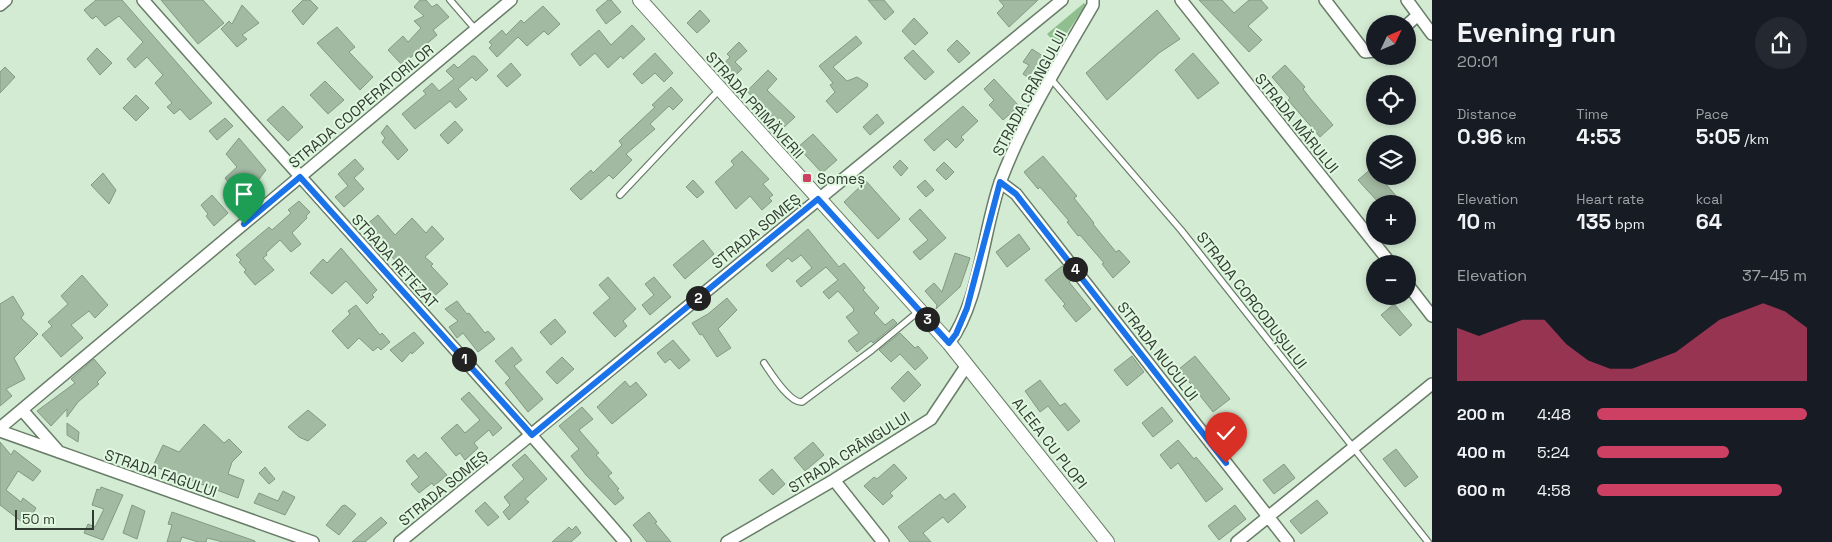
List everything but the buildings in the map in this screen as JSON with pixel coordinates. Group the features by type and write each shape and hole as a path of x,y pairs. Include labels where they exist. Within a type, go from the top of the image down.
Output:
{"street":[{"path":"0,5 6,0"},
{"name":"STRADA RETEZAT","path":"143,0 532,435 625,542"},
{"name":"STRADA COOPERATORILOR","path":"0,430 511,0"},
{"name":"STRADA PRIMĂVERII","path":"640,0 967,365"},
{"name":"STRADA SOMEȘ","path":"400,542 1062,0"},
{"name":"STRADA CRÂNGULUI","path":"949,343 956,334 967,308 1000,182 1020,136 1050,79 1093,5 1093,0"},
{"name":"STRADA MĂRULUI","path":"1181,0 1384,255"},
{"path":"1325,0 1366,52"},
{"path":"1406,0 1432,34"},
{"name":"STRADA NUCULUI","path":"1000,182 1016,194 1288,542"},
{"path":"1416,295 1432,316"},
{"name":"STRADA CRÂNGULUI","path":"730,541 834,480 930,419 967,365"},
{"name":"ALEEA CU PLOPI","path":"967,365 1107,542"},
{"path":"1237,542 1432,384"},
{"path":"22,410 59,452"},
{"name":"STRADA FAGULUI","path":"0,430 313,542"},
{"path":"834,480 883,542"}],"lane":[{"path":"450,0 476,30"},
{"name":"STRADA CORCODUȘULUI","path":"1050,79 1181,230 1428,542"},
{"path":"620,195 720,89"},
{"path":"764,363 789,396 798,402 802,402 872,350 920,311"}],"green space":[{"path":"1084,3 1086,5 1058,46 1047,34"}],"place":[{"name":"Someș","path":"807,178"}],"route":[{"path":"244,224 300,177 532,435 818,199 949,343 956,334 967,308 1000,182 1016,194 1226,463"}]}
